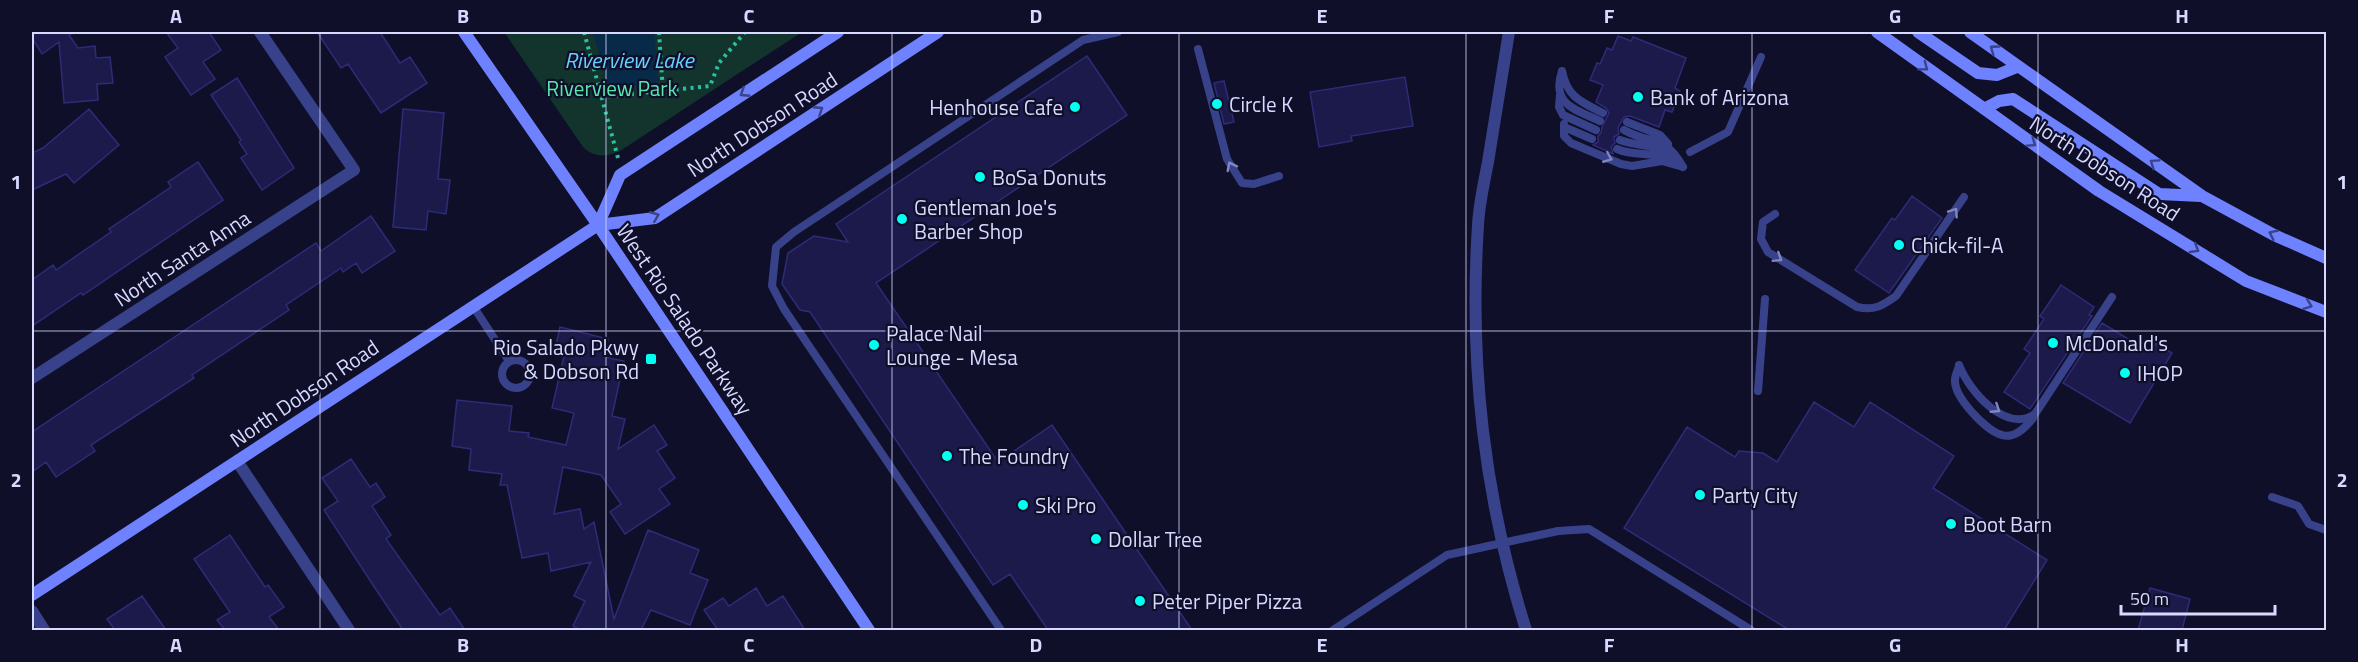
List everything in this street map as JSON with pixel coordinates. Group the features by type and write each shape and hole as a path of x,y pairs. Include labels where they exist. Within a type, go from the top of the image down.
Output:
{"main road":[{"name":"West Rio Salado Parkway","path":"464,32 598,225 869,630"},
{"name":"North Dobson Road","path":"598,225 620,175 838,32"},
{"name":"North Dobson Road","path":"32,595 598,225 655,218 938,32"},
{"name":"North Dobson Road","path":"1877,32 2099,191 2246,281 2326,312"},
{"path":"1918,32 1978,73 1997,75 2017,67"},
{"name":"North Dobson Road","path":"1970,32 2202,196 2274,235 2326,258"},
{"path":"1984,110 1999,101 2013,99 2159,194 2202,196"}],"street":[{"name":"North Santa Anna","path":"32,378 354,170 260,32"},
{"path":"1509,32 1478,223 1476,279 1479,400 1487,475 1502,542 1526,630"},
{"path":"237,461 349,630"},
{"path":"32,611 44,630"}],"lane":[{"path":"1001,630 784,309 772,286 776,248 794,232 1083,40 1118,32"},
{"path":"1198,49 1227,159 1235,175 1242,183 1254,183 1279,176"},
{"path":"1690,152 1728,132 1761,57"},
{"path":"1560,94 1568,106 1601,117 1574,98 1567,90 1562,71 1558,83 1559,106 1563,115 1564,136 1570,143 1621,164 1632,166 1662,161 1683,167"},
{"path":"1563,115 1596,130"},
{"path":"1626,126 1637,138 1659,141 1671,149 1683,167"},
{"path":"1564,128 1592,139"},
{"path":"1620,140 1634,146 1658,147 1673,156 1683,167"},
{"path":"1617,149 1635,155 1663,156 1683,167"},
{"path":"1775,214 1763,222 1761,239 1768,252 1857,306 1869,310 1881,307 1896,296 1964,196"},
{"path":"2035,414 2026,421 2016,421 1997,411 1976,394 1965,380 1959,365 1955,380 1959,396 1973,413 2002,436 2013,435 2026,428 2112,297"},
{"path":"1758,391 1765,299"},
{"path":"473,306 509,361"},
{"path":"2272,497 2298,506 2309,524 2326,530"},
{"path":"1333,630 1447,555 1558,531 1589,530 1752,630"}],"path":[{"path":"584,32 617,156 627,170"},
{"path":"659,32 663,92"},
{"path":"601,97 710,86 719,63 745,32"}],"green space":[{"name":"Riverview Park","path":"504,32 802,32 620,151 601,155 587,151 583,147"}],"water":[{"name":"Riverview Lake","path":"593,32 654,32 659,84 609,90"}],"building":[{"path":"32,32 75,32 69,35 78,48 95,46 96,58 110,57 113,83 97,84 98,100 64,103 59,42 42,54 32,38"},
{"path":"166,32 209,32 221,50 203,62 215,79 191,95 165,57 178,48"},
{"path":"317,32 380,32 400,63 410,57 427,83 381,113 348,64 341,68"},
{"name":"Bank of Arizona","path":"1618,36 1631,41 1633,37 1686,58 1675,88 1680,91 1672,112 1665,110 1659,127 1630,116 1624,117 1618,128 1619,134 1614,137 1615,143 1611,147 1613,154 1593,145 1598,142 1598,136 1609,113 1606,108 1596,102 1603,85 1590,80 1597,63 1600,64 1607,48 1612,50"},
{"path":"1087,56 1127,115 876,283 998,462 1052,425 1192,630 1048,630 1010,574 993,585 810,312 800,310 782,284 788,253 814,236 848,242 836,224"},
{"name":"Circle K","path":"1405,77 1413,126 1351,136 1352,141 1319,147 1310,92"},
{"path":"237,78 294,168 262,190 241,158 247,154 239,142 241,140 211,95"},
{"path":"1224,81 1234,122 1224,124 1214,83"},
{"path":"89,109 119,145 74,183 66,174 32,190 32,153 43,148"},
{"path":"403,109 444,113 438,179 450,180 446,214 428,211 426,230 393,227"},
{"path":"198,162 223,200 83,295 81,293 32,326 32,280 53,265 56,270 111,232 109,229 171,187 168,182"},
{"name":"Chick-fil-A","path":"1912,196 1942,218 1889,293 1855,270 1892,218 1895,220"},
{"path":"371,216 395,251 362,273 356,263 343,272 341,268 286,305 289,310 192,375 194,378 91,445 95,451 56,477 46,462 32,472 32,432 316,243 321,251"},
{"name":"McDonald's","path":"2061,285 2094,307 2089,315 2092,316 2030,409 2004,392 2030,353 2024,349 2044,319 2040,316"},
{"name":"IHOP","path":"2102,323 2151,353 2156,343 2172,353 2130,423 2063,383"},
{"path":"560,327 608,339 604,357 624,361 612,416 625,419 618,449 654,425 667,445 657,451 675,478 659,489 670,504 625,534 610,512 621,504 601,475 563,467 554,514 580,509 584,529 594,522 614,619 648,530 699,550 690,573 708,580 690,625 651,610 641,630 581,630 573,626 585,601 574,596 591,562 551,571 548,553 522,558 507,485 500,485 502,474 469,470 471,449 452,446 457,400 512,406 509,431 529,433 528,437 566,445 574,413 552,408 564,356 554,354"},
{"path":"1814,402 1854,427 1870,402 1954,456 1933,488 2047,560 2004,630 1789,630 1624,528 1687,427 1735,457 1739,451 1763,453 1777,462"},
{"path":"351,459 370,487 376,483 385,497 372,506 391,535 386,539 440,615 450,608 465,630 403,630 375,588 324,510 338,501 322,478"},
{"path":"230,535 265,587 268,585 284,607 269,617 279,630 225,630 217,620 230,612 194,559"},
{"path":"756,588 767,606 783,596 805,630 718,630 704,610 723,598 729,606"},
{"path":"2150,588 2190,599 2182,630 2138,630"},
{"path":"142,596 166,630 115,630 107,619"}],"place":[{"name":"Bank of Arizona","path":"1638,97"},
{"name":"Circle K","path":"1217,104"},
{"name":"Henhouse Cafe","path":"1075,107"},
{"name":"BoSa Donuts","path":"980,177"},
{"name":"Gentleman Joe's Barber Shop","path":"902,219"},
{"name":"Chick-fil-A","path":"1899,245"},
{"name":"McDonald's","path":"2053,343"},
{"name":"Palace Nail Lounge - Mesa","path":"874,345"},
{"name":"Rio Salado Pkwy & Dobson Rd","path":"651,359"},
{"name":"IHOP","path":"2125,373"},
{"name":"The Foundry","path":"947,456"},
{"name":"Party City","path":"1700,495"},
{"name":"Ski Pro","path":"1023,505"},
{"name":"Boot Barn","path":"1951,524"},
{"name":"Dollar Tree","path":"1096,539"},
{"name":"Peter Piper Pizza","path":"1140,601"}]}
